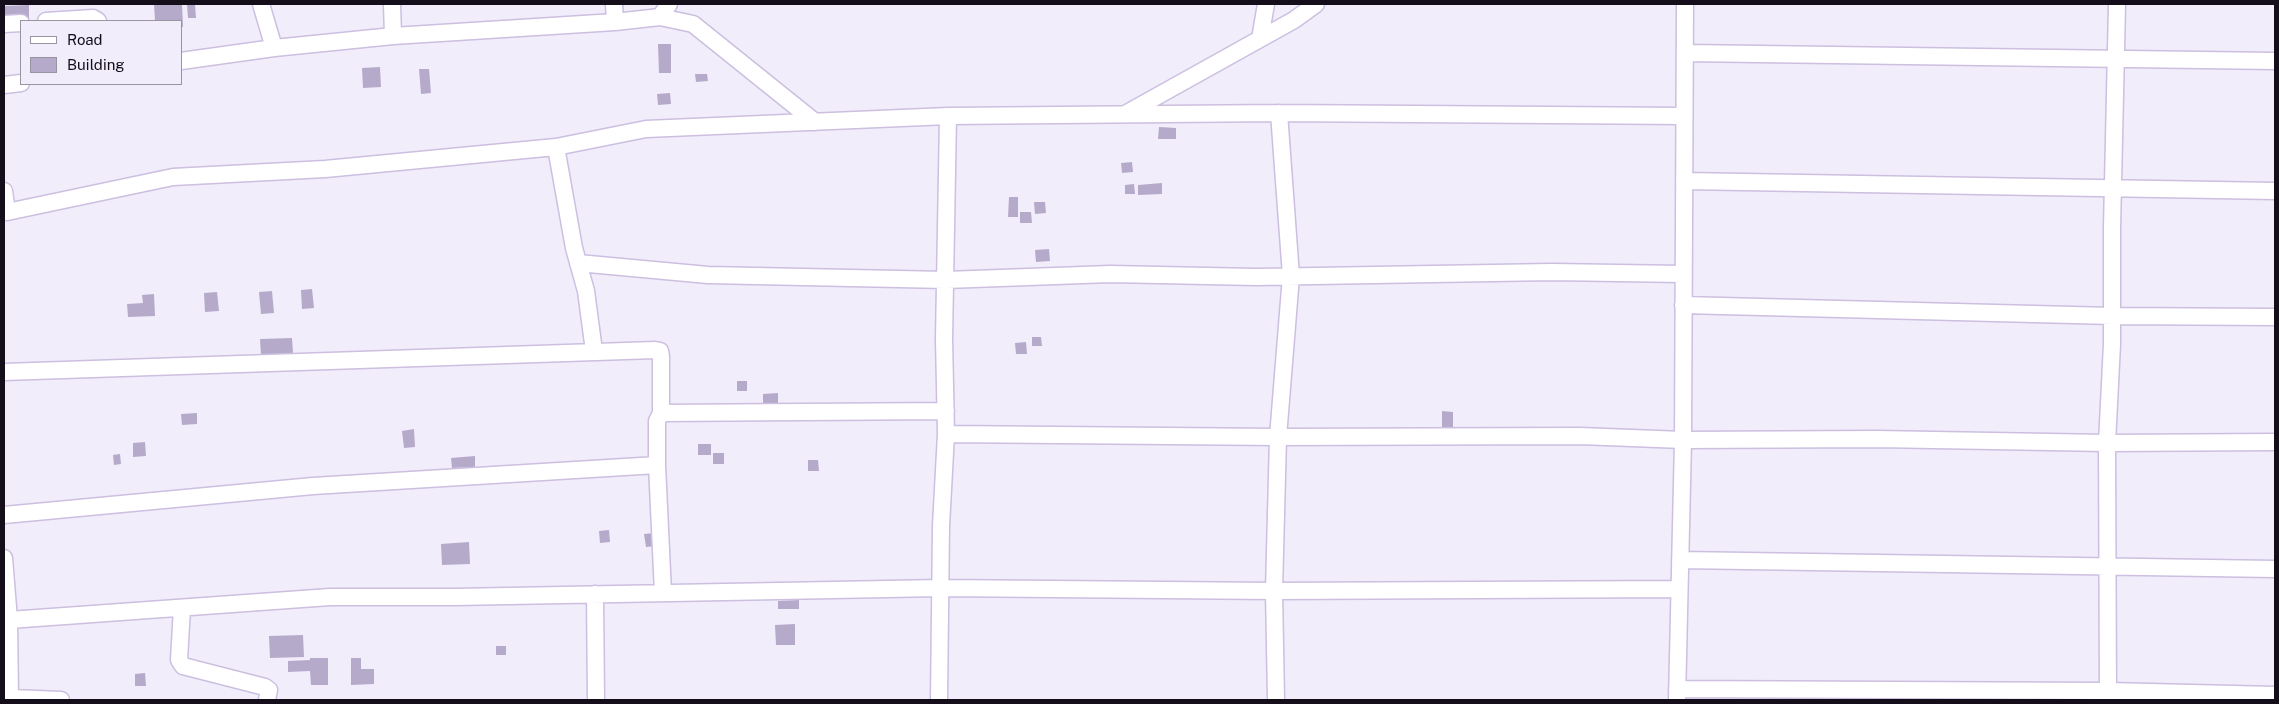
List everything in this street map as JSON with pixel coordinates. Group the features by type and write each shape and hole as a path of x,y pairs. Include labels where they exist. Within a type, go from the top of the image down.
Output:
{"street":[{"path":"261,4 274,48"},
{"path":"392,4 393,36"},
{"path":"614,4 615,22"},
{"path":"1260,39 1266,4"},
{"path":"1125,114 1294,20 1316,4"},
{"path":"1685,4 1683,440 1677,694 2275,695"},
{"path":"2108,696 2107,443 2112,316 2117,4"},
{"path":"182,60 393,36 615,22 665,10 693,24 815,122"},
{"path":"53,20 95,14"},
{"path":"4,24 20,23"},
{"path":"1685,53 2275,61"},
{"path":"4,85 20,82"},
{"path":"4,191 5,214 173,177 325,169 556,147 646,129 948,116 1280,112 1684,116"},
{"path":"1276,700 1274,592 1278,438 1291,276 1280,112"},
{"path":"938,700 941,526 946,434 944,339 948,116"},
{"path":"556,147 578,264 586,291 594,351"},
{"path":"1684,181 2114,190 2275,191"},
{"path":"578,264 708,275 946,280 1110,274 1200,277 1552,272 1683,274"},
{"path":"1683,305 2112,316 2275,317"},
{"path":"4,372 594,351 660,351 661,413 657,421 657,465 663,593"},
{"path":"661,413 946,411"},
{"path":"946,434 1278,438 1580,436 1683,440 1877,439 2107,443 2275,442"},
{"path":"4,515 313,486 657,465"},
{"path":"4,558 10,696 12,698 61,700"},
{"path":"1680,560 2275,569"},
{"path":"6,620 330,597 941,588 1274,592 1679,589"},
{"path":"594,594 596,700"},
{"path":"182,608 180,660 183,666 265,686 269,690 267,700"}],"building":[{"path":"154,4 182,4 183,27 182,20 155,20"},
{"path":"187,4 195,4 196,18 188,18"},
{"path":"29,5 29,19 4,20 4,6"},
{"path":"658,44 671,44 671,73 659,73"},
{"path":"380,67 381,87 363,88 362,68"},
{"path":"419,69 429,69 431,93 421,94"},
{"path":"695,74 707,74 708,81 696,82"},
{"path":"670,93 671,104 658,105 657,94"},
{"path":"1159,127 1176,128 1176,139 1158,139"},
{"path":"1132,162 1133,172 1122,173 1121,163"},
{"path":"1162,183 1162,194 1138,195 1138,185"},
{"path":"1134,184 1135,194 1125,194 1125,185"},
{"path":"1009,197 1018,197 1018,217 1008,217"},
{"path":"1034,202 1045,202 1046,213 1035,214"},
{"path":"1020,212 1031,212 1032,223 1020,223"},
{"path":"1049,249 1050,261 1036,262 1035,250"},
{"path":"312,289 314,308 302,309 301,290"},
{"path":"272,291 274,313 261,314 259,292"},
{"path":"217,292 219,311 205,312 204,293"},
{"path":"154,294 155,316 128,317 127,304 143,303 142,295"},
{"path":"1032,337 1041,337 1042,346 1032,346"},
{"path":"292,338 293,353 261,355 260,339"},
{"path":"1026,342 1027,354 1016,354 1015,343"},
{"path":"737,381 747,381 747,391 737,391"},
{"path":"778,393 778,404 763,404 763,394"},
{"path":"1442,411 1453,412 1453,429 1442,429"},
{"path":"197,413 197,424 182,425 181,414"},
{"path":"414,429 415,447 404,448 402,431"},
{"path":"145,442 146,456 133,457 133,443"},
{"path":"698,444 711,444 711,455 698,455"},
{"path":"713,453 724,453 724,464 713,464"},
{"path":"120,454 121,464 114,465 113,455"},
{"path":"475,456 475,467 452,468 451,458"},
{"path":"808,460 818,460 819,471 808,471"},
{"path":"609,530 610,542 600,543 599,531"},
{"path":"655,533 657,546 646,547 644,534"},
{"path":"469,542 470,564 442,565 441,544"},
{"path":"799,600 799,609 778,609 778,601"},
{"path":"795,624 795,645 776,645 775,625"},
{"path":"303,635 304,657 270,658 269,636"},
{"path":"496,646 506,646 506,655 496,655"},
{"path":"310,658 328,658 328,685 311,685 310,671 288,672 288,661 310,660"},
{"path":"351,658 361,658 361,669 374,669 374,684 351,685"},
{"path":"145,673 146,686 135,686 135,674"}]}
